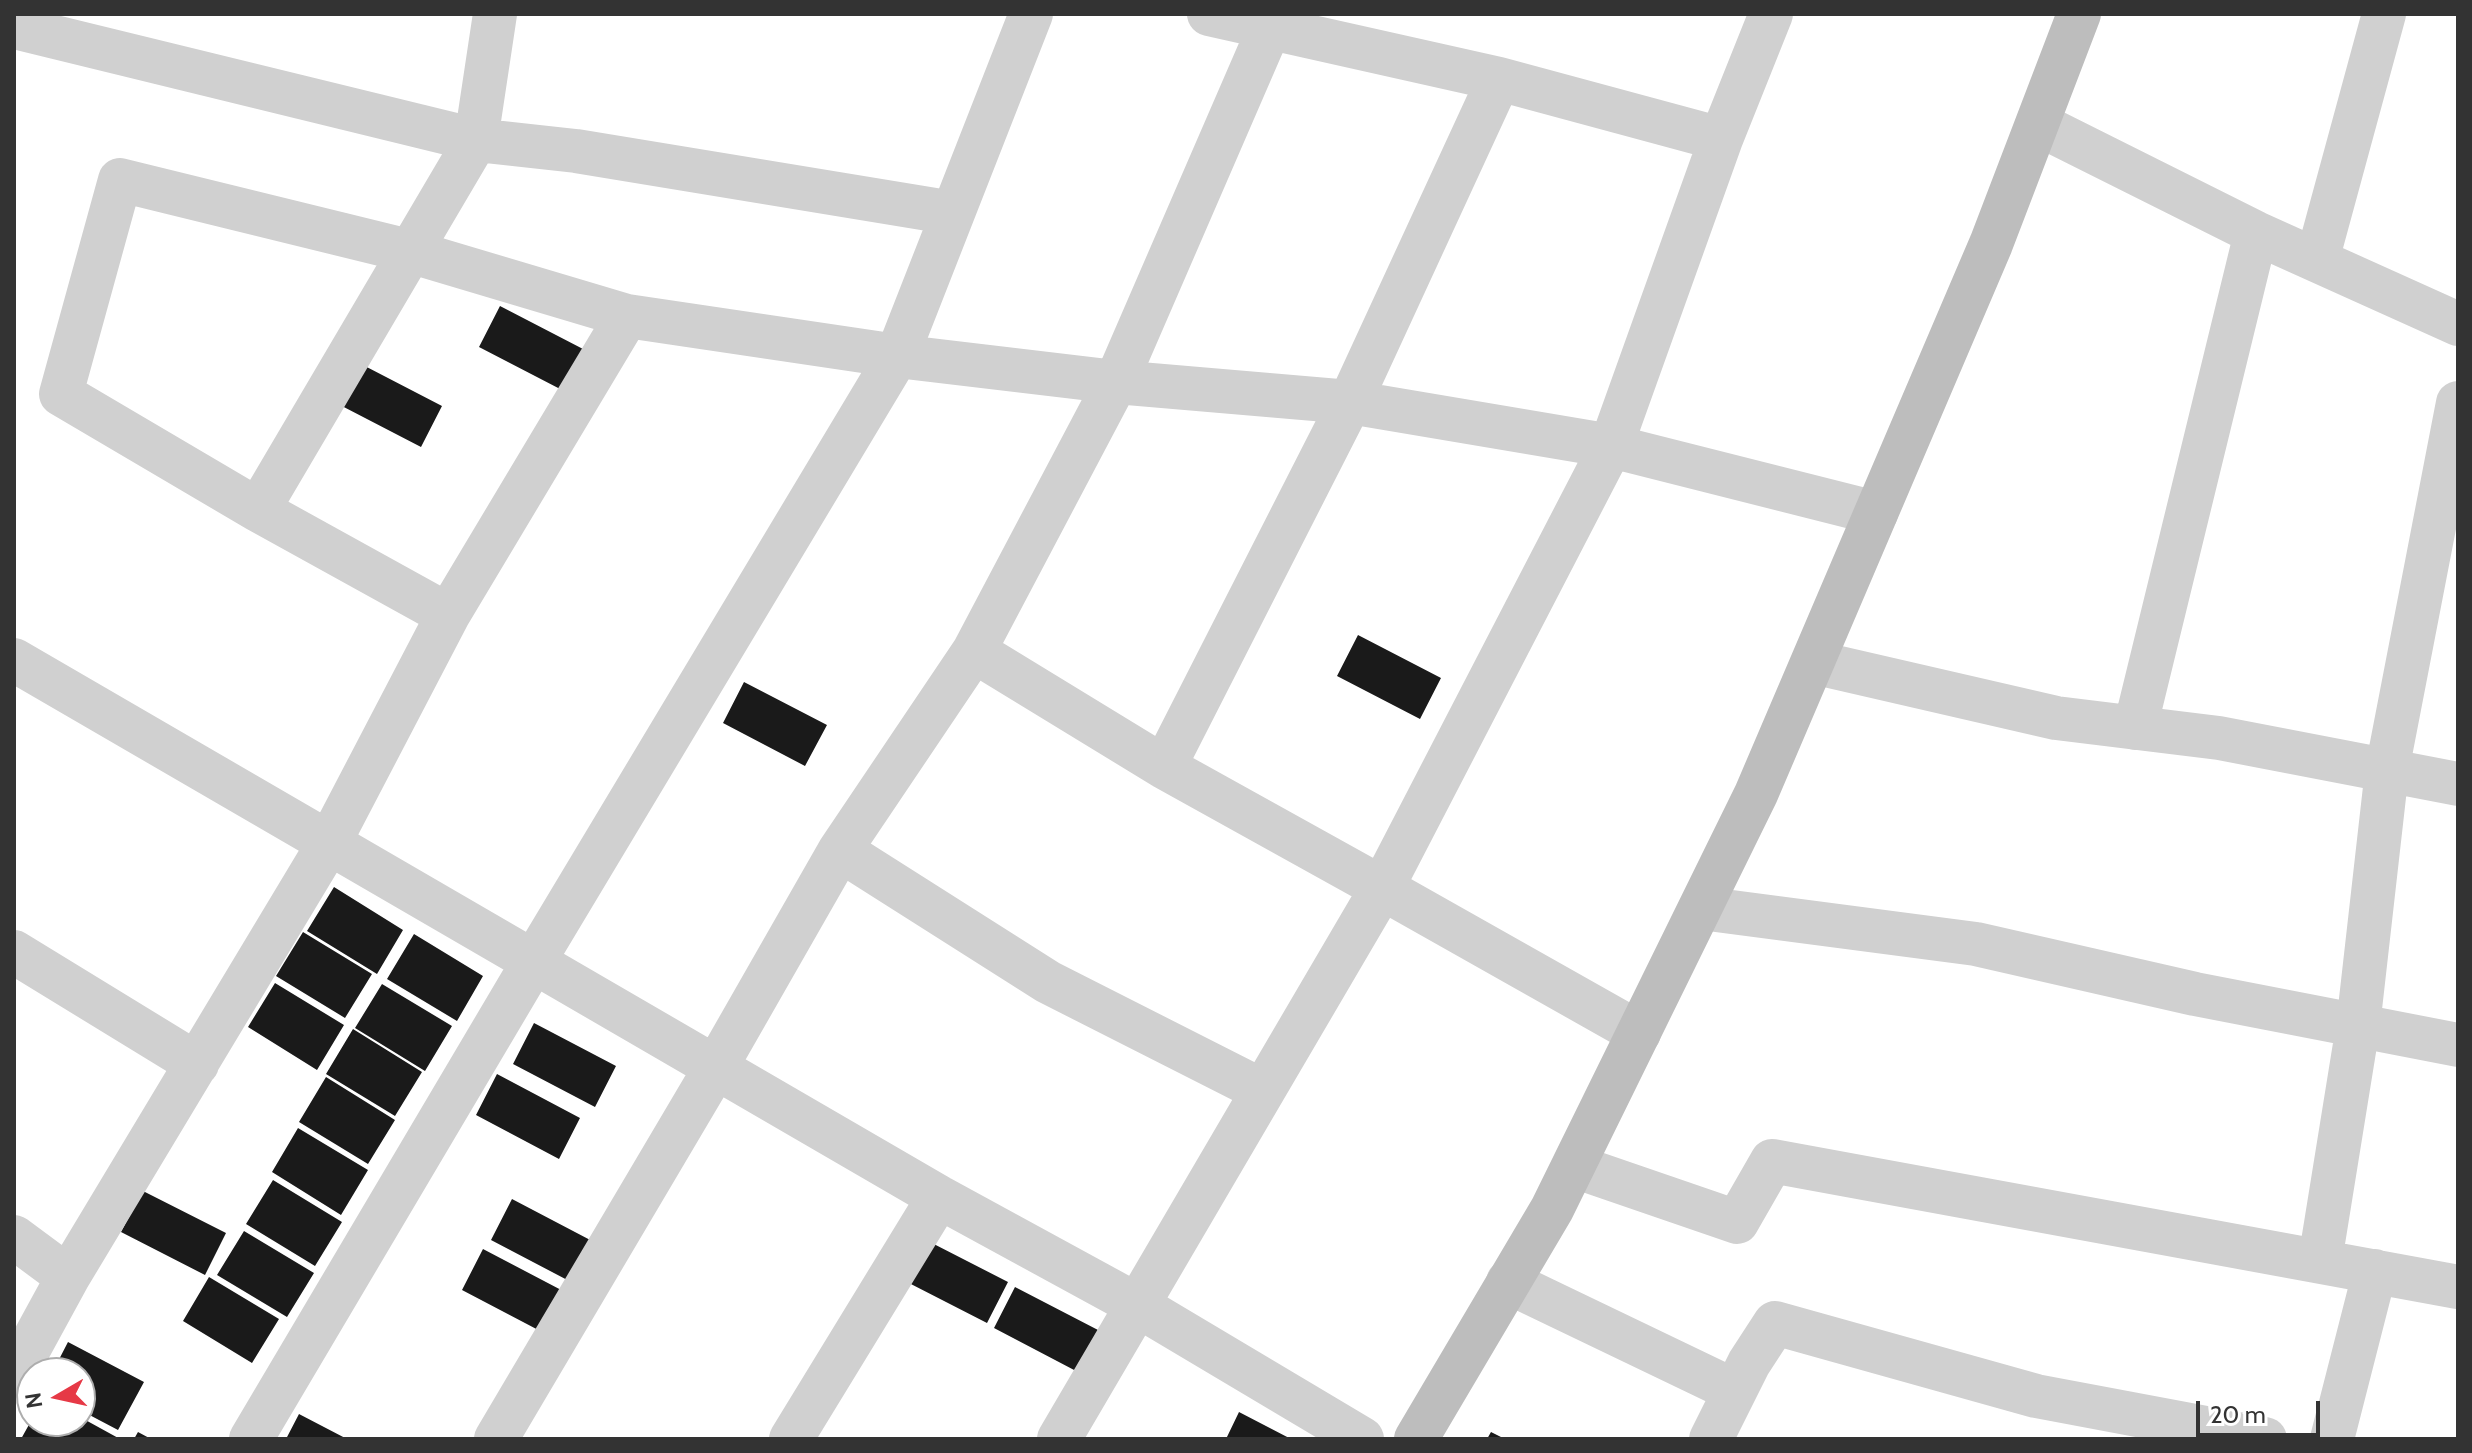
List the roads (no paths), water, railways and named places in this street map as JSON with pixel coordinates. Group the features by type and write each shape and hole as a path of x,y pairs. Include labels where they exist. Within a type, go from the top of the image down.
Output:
{"street":[{"path":"258,510 476,140 495,14"},
{"path":"251,1439 897,356 1031,14"},
{"path":"1209,14 1499,79 1721,139"},
{"path":"1059,1439 1382,888 1611,446 1721,139 1771,14"},
{"path":"1416,1439 1552,1209 1756,794 1991,244 2079,14"},
{"path":"2317,260 2384,14"},
{"path":"14,27 476,140 576,151 953,213"},
{"path":"496,1439 840,850 974,651 1116,382 1269,29"},
{"path":"1164,767 1350,402 1499,79"},
{"path":"2038,124 2256,233 2458,324"},
{"path":"448,615 258,510 61,394 120,180 409,251 627,316 897,356 1116,382 1350,402 1611,446 1876,513"},
{"path":"2135,728 2256,233"},
{"path":"14,1376 68,1277 329,843 448,615 627,316"},
{"path":"2320,1261 2358,1026 2387,770 2458,403"},
{"path":"974,651 1164,767 1639,1033"},
{"path":"14,660 939,1197 1137,1305 1362,1439"},
{"path":"1813,662 2056,718 2219,738 2458,784"},
{"path":"840,850 1048,982 1263,1091"},
{"path":"1701,908 1976,944 2195,994 2458,1045"},
{"path":"14,952 197,1064"},
{"path":"1574,1166 1737,1222 1772,1161 2458,1287"},
{"path":"791,1439 939,1197"},
{"path":"14,1237 68,1277"},
{"path":"2332,1439 2375,1271"},
{"path":"1508,1282 1735,1391"},
{"path":"1711,1439 1749,1363 1775,1323 2036,1396 2265,1439"}]}
